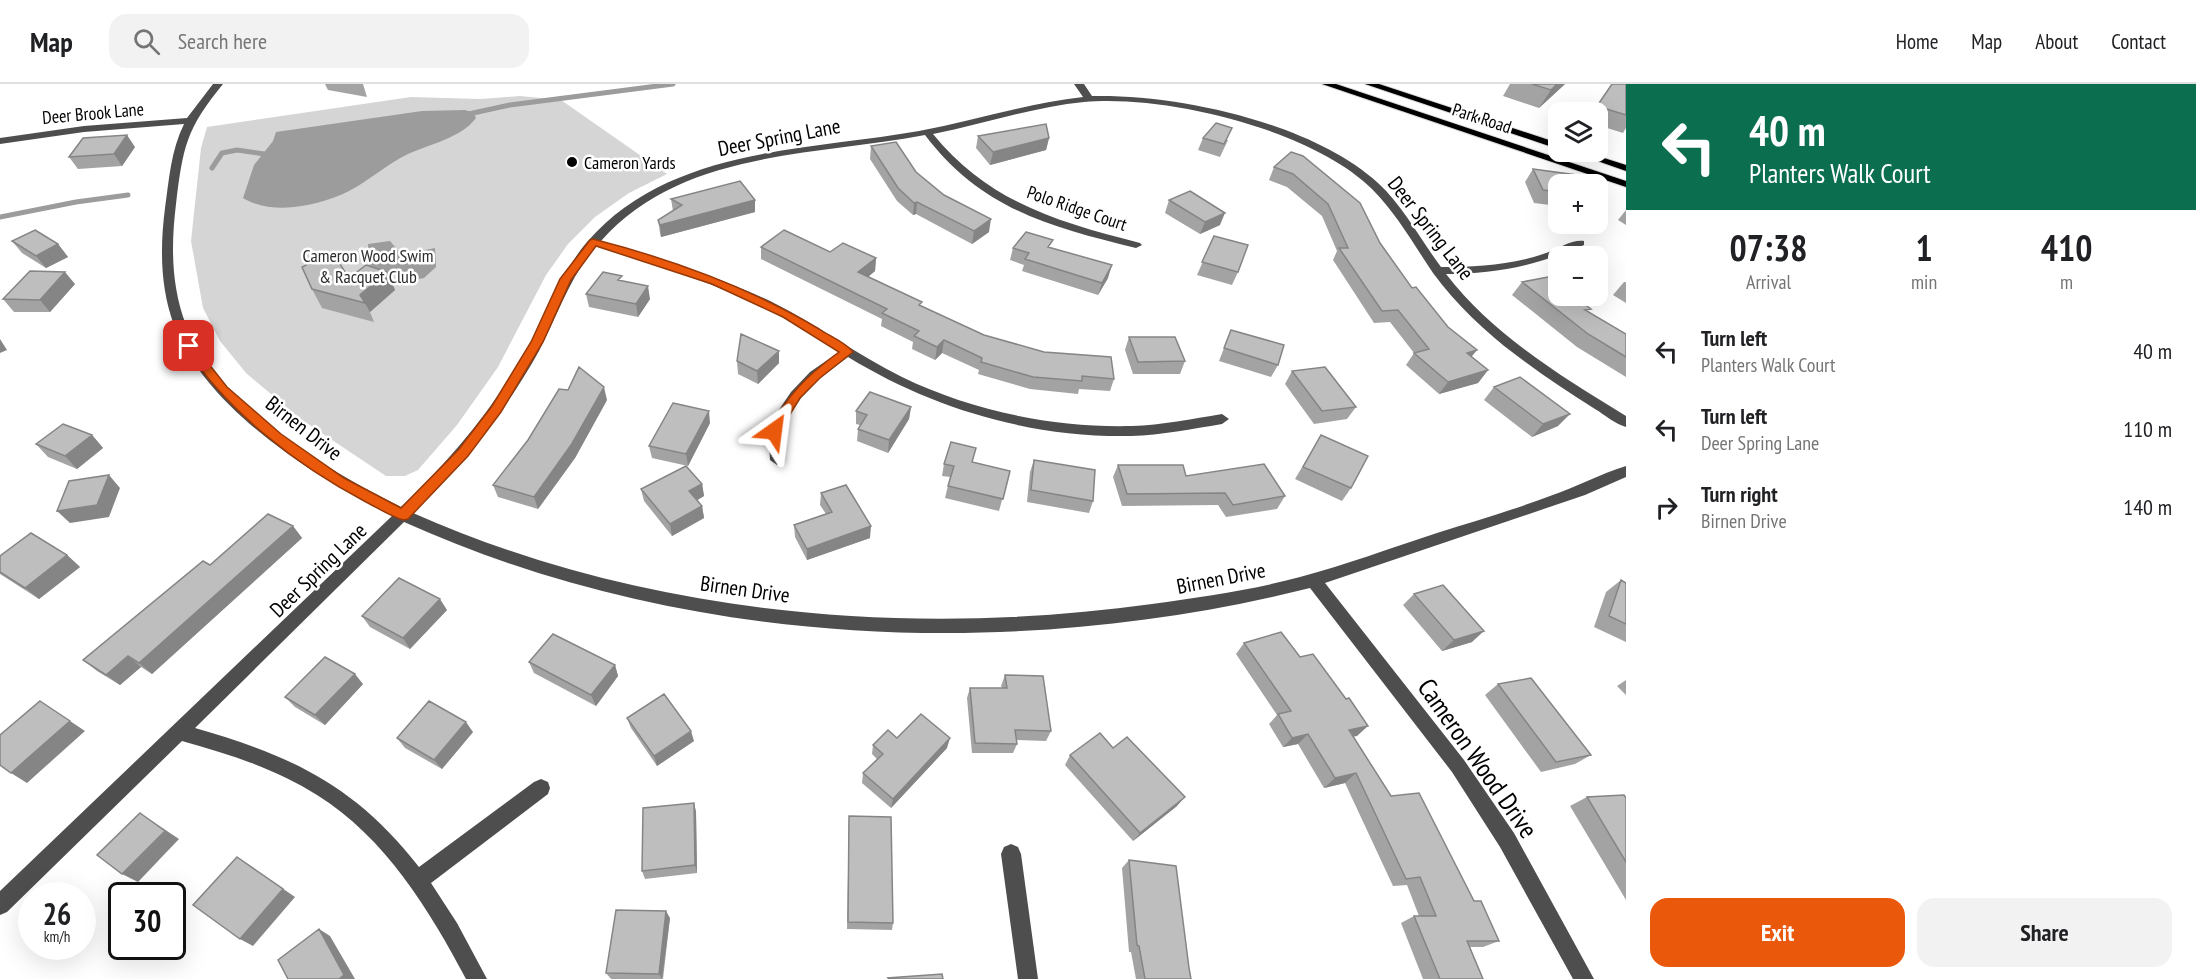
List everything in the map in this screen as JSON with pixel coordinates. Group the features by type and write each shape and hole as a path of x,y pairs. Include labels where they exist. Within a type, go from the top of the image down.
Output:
{"main road":[{"name":"Park Road","path":"1328,84 1626,184"},
{"name":"Park Road","path":"1370,84 1548,143"},
{"path":"1608,162 1626,168"}],"street":[{"name":"Birnen Drive","path":"218,84 190,121 179,151 168,225 166,259 176,317 189,346 223,390 277,437 339,482 403,515 520,560 612,587 718,608 860,624 954,628 1048,623 1178,608 1294,585 1512,515 1626,471"},
{"path":"1079,84 1089,99"},
{"name":"Deer Spring Lane","path":"0,905 403,515 463,453 497,409 537,342 566,279 593,242 621,215 644,199 669,186 722,166 767,156 927,132 1089,99 1146,100 1186,107 1262,127 1325,153 1372,183 1400,213 1437,270 1459,297 1489,327 1519,352 1563,383 1626,422"},
{"name":"Deer Brook Lane","path":"0,141 84,129 190,121"},
{"name":"Polo Ridge Court","path":"927,132 956,166 992,192 1059,224 1136,245"},
{"path":"593,242 664,263 716,282 787,315 847,352 921,391 961,406 1062,427 1133,431 1221,419"},
{"path":"1437,270 1520,266 1547,258 1580,243"},
{"path":"777,460 775,426 796,395 815,375 847,352"},
{"name":"Cameron Wood Drive","path":"1312,579 1458,766 1507,840 1584,979"},
{"path":"180,732 230,747 291,772 341,801 378,832 417,881 451,929 477,979"},
{"path":"417,881 541,788"},
{"path":"1011,854 1028,979"}],"green space":[{"name":"Cameron Wood Swim & Racquet Club","path":"520,96 561,100 667,174 629,193 595,217 568,244 546,275 498,367 457,425 418,470 405,476 386,476 302,420 246,373 220,341 203,308 191,241 201,148 207,127 411,97 480,99"}],"shaded area":[{"path":"465,110 474,113 476,118 462,131 400,158 357,187 337,196 310,205 282,208 268,207 243,198 254,165 273,141 276,132 422,111"},
{"path":"390,241 402,255 435,248 436,267 424,278 405,282 405,272 369,278 368,244"}],"building":[{"path":"1532,84 1557,84 1551,90"},
{"path":"1612,84 1626,84 1626,115 1608,109 1608,102 1600,102"},
{"path":"1216,123 1232,128 1224,144 1203,138"},
{"path":"1046,124 1049,138 993,152 978,136"},
{"path":"127,135 114,154 69,157 83,138"},
{"path":"896,142 916,172 944,195 991,219 974,231 917,202 914,203 898,188 871,146"},
{"path":"1291,152 1303,156 1360,203 1380,243 1412,288 1416,287 1448,327 1477,350 1467,353 1488,370 1448,382 1414,353 1429,349 1398,310 1382,311 1339,248 1348,248 1328,204 1293,174 1274,167"},
{"path":"1533,169 1570,174 1548,174 1548,191 1543,190"},
{"path":"740,181 755,200 660,225 658,220 682,205 671,199"},
{"path":"1190,191 1225,213 1205,222 1169,200"},
{"path":"35,230 58,244 36,256 12,241"},
{"path":"784,230 830,252 843,243 876,258 858,272 922,302 919,305 984,335 1044,352 1111,357 1114,379 1082,376 1082,381 1033,377 981,362 982,358 944,340 937,347 914,336 919,331 882,313 887,309 761,247"},
{"path":"1026,232 1053,240 1048,247 1112,265 1102,283 1025,259 1029,253 1013,248"},
{"path":"1214,236 1248,245 1238,272 1202,262"},
{"path":"332,252 349,278 366,265 387,272 360,295 365,303 312,289 302,267"},
{"path":"30,271 65,272 40,300 3,299"},
{"path":"603,272 622,276 618,280 648,286 636,304 586,294"},
{"path":"1548,277 1548,302 1522,282"},
{"path":"1552,306 1587,306 1591,309 1585,310 1626,334 1626,357 1588,334"},
{"path":"1231,330 1284,345 1278,365 1224,348"},
{"path":"741,334 779,351 757,371 737,361"},
{"path":"1129,337 1175,337 1185,361 1138,362"},
{"path":"579,367 604,387 571,445 534,497 493,485 528,440 559,389 568,390"},
{"path":"1325,367 1356,407 1322,411 1292,371"},
{"path":"1520,377 1570,414 1543,424 1494,387"},
{"path":"870,392 911,407 889,440 858,429 867,415 856,411"},
{"path":"673,403 709,411 686,454 649,446"},
{"path":"63,424 92,435 65,456 36,444"},
{"path":"1321,435 1368,456 1351,488 1303,467"},
{"path":"951,442 976,448 972,462 1010,471 1003,499 948,486 954,466 944,464"},
{"path":"1034,460 1095,470 1093,501 1031,490"},
{"path":"1264,464 1285,496 1233,505 1225,493 1127,494 1118,465 1183,465 1186,476"},
{"path":"686,466 702,484 689,491 702,506 670,524 641,489"},
{"path":"109,475 97,505 57,511 69,481"},
{"path":"846,485 871,526 807,549 794,525 832,512 821,493"},
{"path":"268,514 293,526 139,663 128,656 106,675 83,660 203,561 210,565"},
{"path":"31,533 67,555 25,588 0,572 0,556"},
{"path":"399,578 440,599 403,638 362,616"},
{"path":"1621,580 1626,583 1626,624 1609,616"},
{"path":"1443,585 1484,631 1454,640 1414,594"},
{"path":"1281,632 1300,657 1313,654 1346,699 1349,698 1368,726 1349,730 1391,796 1419,793 1474,901 1481,901 1499,941 1467,941 1483,979 1440,979 1414,916 1436,916 1420,877 1406,879 1356,773 1335,778 1308,734 1292,738 1278,714 1291,711 1244,643"},
{"path":"553,634 615,665 591,695 529,662"},
{"path":"325,657 355,674 315,715 285,697"},
{"path":"1005,675 1043,676 1051,731 1015,730 1017,744 975,743 970,688 1007,688"},
{"path":"1531,678 1591,755 1556,762 1498,684"},
{"path":"664,694 691,731 654,756 627,718"},
{"path":"40,701 70,721 11,773 0,765 0,735"},
{"path":"429,701 466,722 434,760 397,738"},
{"path":"921,714 950,738 893,799 863,773 883,754 873,745 888,730 897,738"},
{"path":"1100,733 1113,748 1127,737 1185,797 1140,833 1070,755"},
{"path":"1624,795 1626,798 1626,862 1587,797"},
{"path":"694,803 695,865 642,871 643,808"},
{"path":"140,813 165,831 122,874 97,855"},
{"path":"849,816 891,817 893,923 848,922"},
{"path":"237,857 283,889 240,939 193,905"},
{"path":"1129,860 1176,866 1191,979 1145,979 1137,945"},
{"path":"616,910 666,911 659,974 606,973"},
{"path":"319,929 344,975 339,979 288,979 278,960"},
{"path":"942,974 943,979 888,978"}],"waterway":[{"path":"464,115 510,105 673,84"},
{"path":"212,168 222,153 237,150 271,155"},
{"path":"0,217 76,202 128,195"}],"place":[{"name":"Cameron Yards","path":"572,162"}],"route":[{"path":"189,346 223,390 277,437 339,482 403,515 463,453 497,409 537,342 566,279 593,242 664,263 767,304 847,352 815,375 796,395 774,431"}]}
